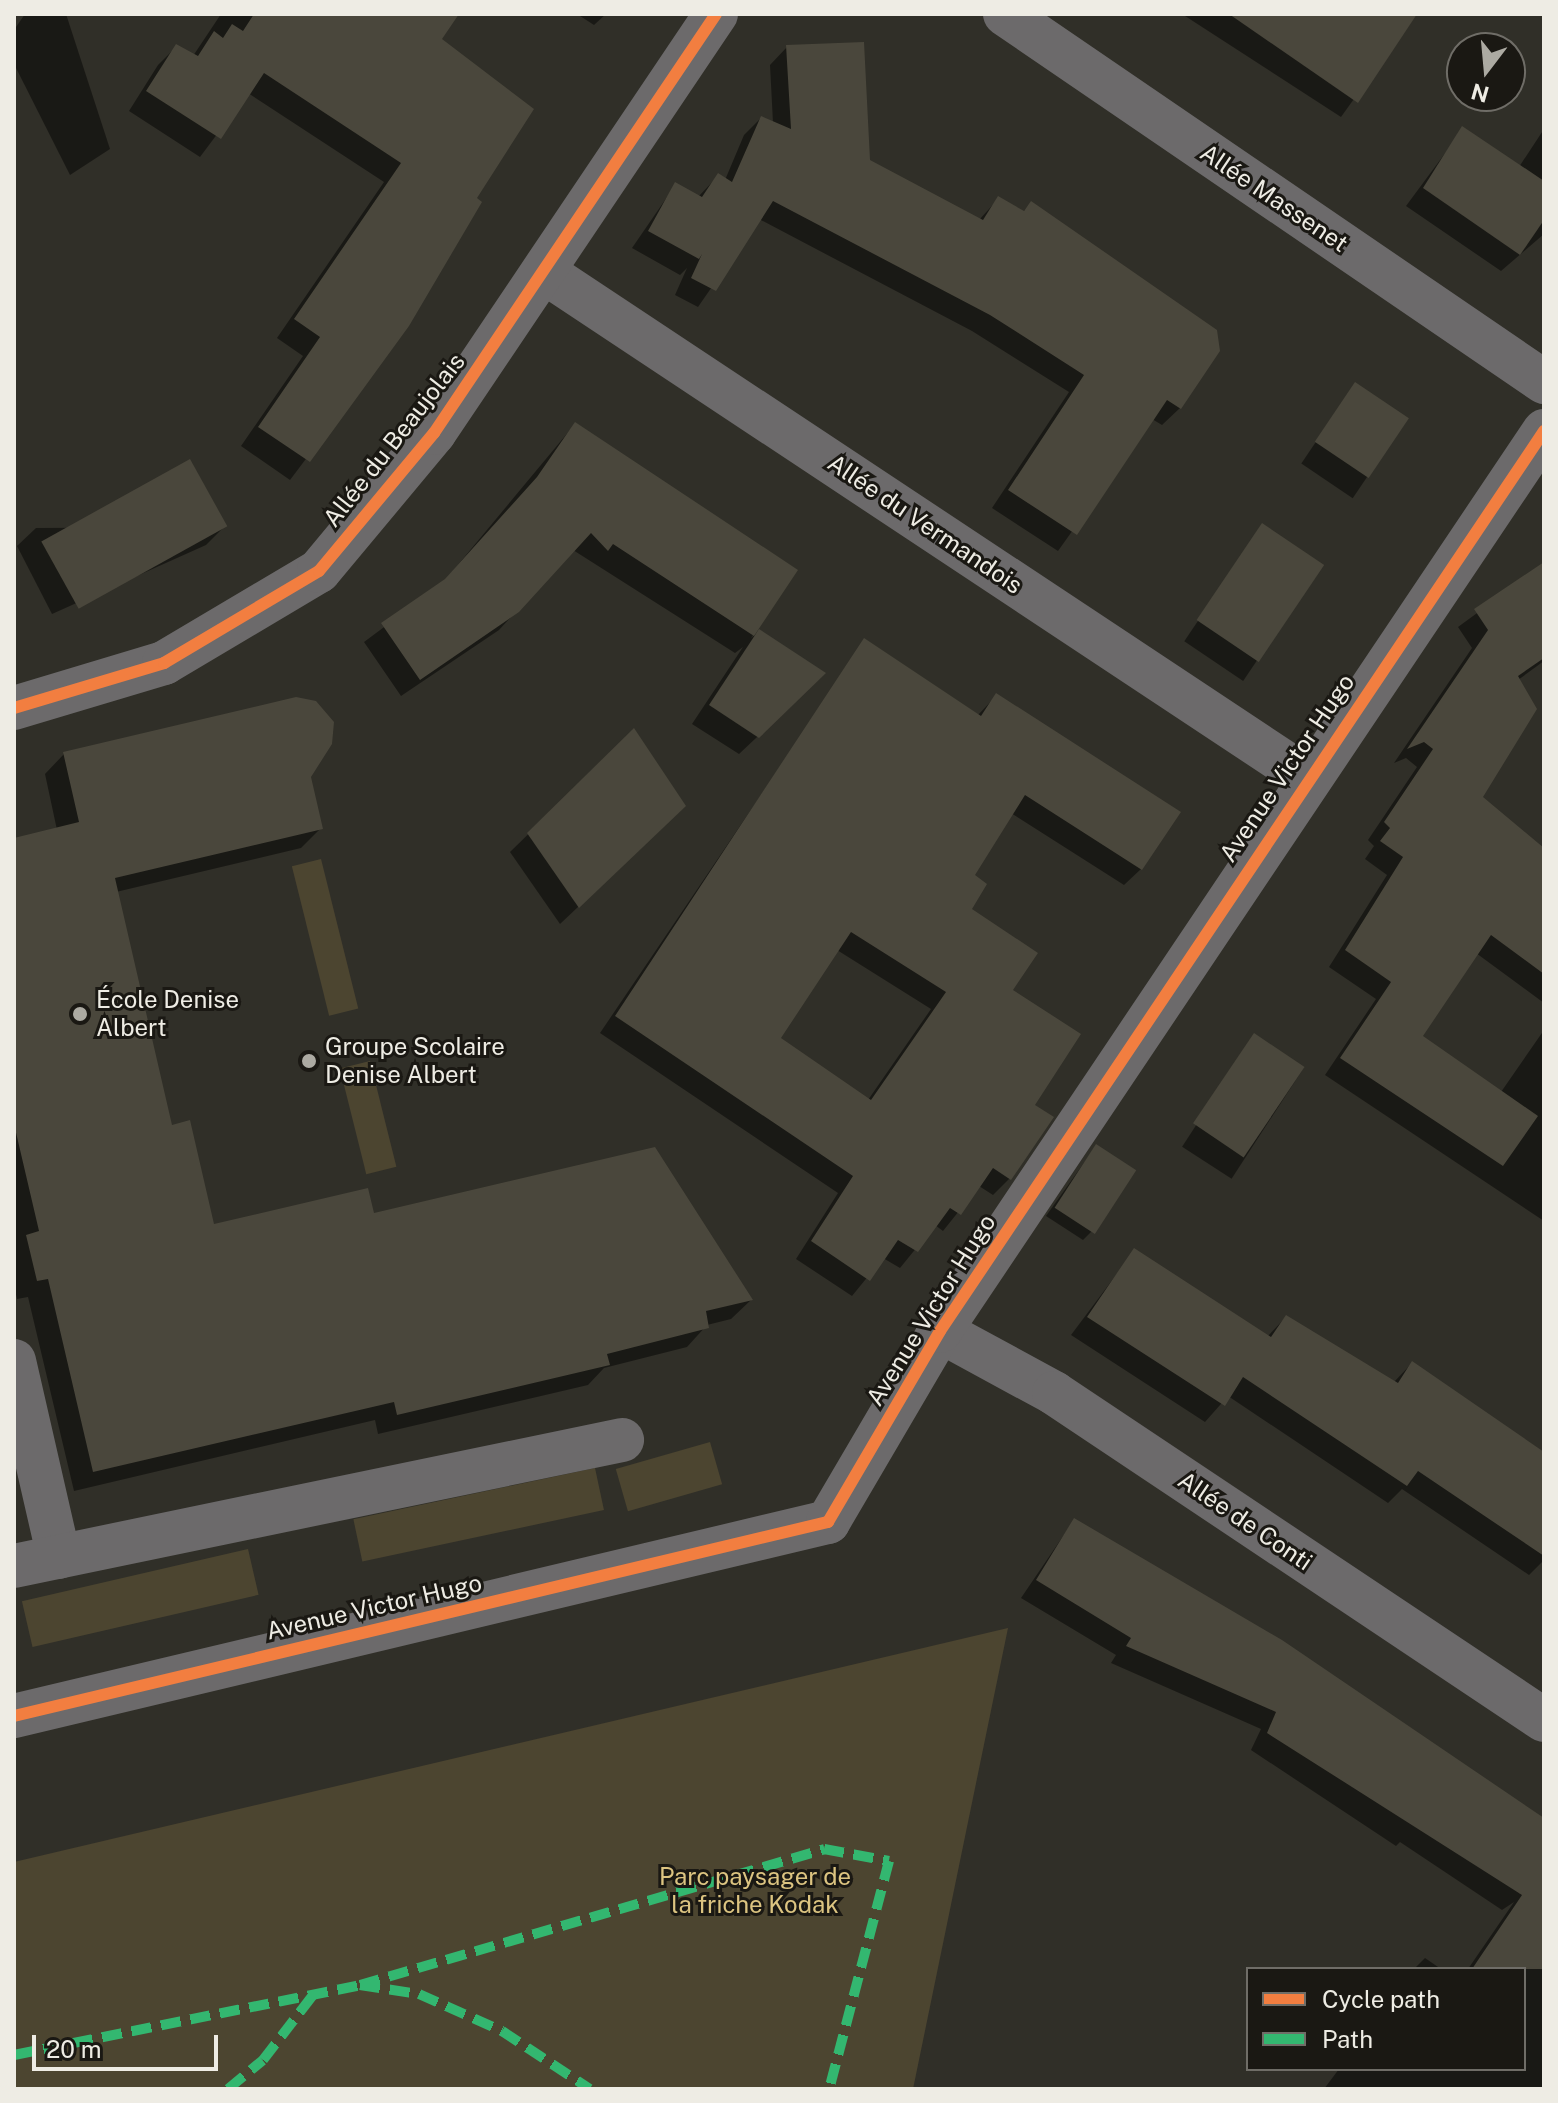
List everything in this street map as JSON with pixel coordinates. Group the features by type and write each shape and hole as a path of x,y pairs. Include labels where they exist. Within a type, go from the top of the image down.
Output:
{"street":[{"name":"Allée du Beaujolais","path":"14,708 164,663 319,571 434,433 716,14"},
{"name":"Allée Massenet","path":"1005,14 1544,382"},
{"name":"Allée du Vermandois","path":"544,272 1306,777"},
{"name":"Avenue Victor Hugo","path":"14,1716 828,1522 940,1331 1306,777 1544,431"},
{"name":"Allée de Conti","path":"940,1331 1054,1393 1544,1720"},
{"path":"14,1361 59,1557"},
{"path":"14,1566 622,1440"}],"green space":[{"path":"321,859 358,1008 329,1016 292,866"},
{"path":"370,1061 396,1167 366,1174 340,1068"},
{"path":"710,1442 722,1484 628,1511 616,1469"},
{"path":"595,1468 604,1510 362,1561 353,1519"},
{"path":"248,1549 259,1595 33,1647 22,1601"},
{"name":"Parc paysager de la friche Kodak","path":"1008,1628 913,2089 14,2089 14,1862"}],"building":[{"path":"254,14 459,14 442,39 534,109 477,198 482,202 409,326 310,462 258,427 320,337 294,319 401,163 264,73 221,139 146,91 176,44 198,56 214,31 223,38 232,24 243,31"},
{"path":"1229,14 1417,14 1358,103"},
{"path":"864,42 870,160 983,220 998,196 1024,211 1031,201 1217,330 1220,351 1181,409 1167,400 1077,535 1008,490 1084,375 990,315 773,201 716,291 691,278 702,254 699,259 648,231 675,182 702,197 718,173 732,182 761,116 791,129 786,45"},
{"path":"1462,126 1544,181 1544,220 1520,255 1423,188"},
{"path":"1355,382 1409,418 1369,478 1315,442"},
{"path":"575,422 798,570 754,636 613,544 608,551 591,533 519,612 420,680 381,623 445,579 537,477"},
{"path":"190,459 227,526 79,609 41,541"},
{"path":"1262,523 1324,565 1259,662 1197,620"},
{"path":"1544,562 1544,658 1518,676 1537,709 1483,797 1544,848 1544,974 1491,935 1423,1036 1538,1116 1503,1166 1340,1058 1391,982 1345,950 1403,857 1380,841 1390,828 1384,822 1433,749 1424,742 1407,749 1488,630 1474,609"},
{"path":"759,629 826,673 759,738 709,705"},
{"path":"864,638 981,716 996,693 1181,812 1142,870 1025,795 975,875 987,884 972,909 1038,953 1013,990 1081,1034 1035,1105 1054,1117 1011,1180 993,1168 961,1215 950,1208 918,1252 898,1240 870,1281 811,1241 853,1176 615,1016","holes":["851,932 946,992 871,1100 781,1038"]},
{"name":"École Denise Albert","path":"296,697 316,701 334,722 332,744 311,777 323,829 115,878 172,1125 190,1120 214,1224 368,1188 374,1213 655,1147 753,1300 706,1311 709,1328 607,1354 610,1365 397,1415 394,1402 93,1472 48,1279 37,1281 26,1235 39,1231 14,1124 14,838 79,822 63,752"},
{"path":"634,728 686,806 579,908 527,833"},
{"path":"1254,1033 1305,1067 1244,1157 1193,1123"},
{"path":"1096,1144 1136,1170 1095,1234 1055,1208"},
{"path":"1134,1248 1271,1337 1286,1315 1398,1383 1412,1361 1544,1452 1544,1556 1418,1471 1407,1486 1243,1377 1225,1406 1087,1317"},
{"path":"1074,1518 1282,1640 1544,1818 1544,1969 1473,1967 1522,1895 1267,1733 1276,1712 1126,1646 1131,1638 1036,1580"}],"marked path":[{"path":"360,1985 824,1849 889,1861 829,2089"},
{"path":"14,2055 360,1985 419,1994 502,2031 590,2089"},
{"path":"228,2089 263,2060 313,1995"}],"cycle path":[{"path":"14,708 164,663 319,571 434,433 716,14"},
{"path":"14,1716 828,1522 940,1331 1544,431"}],"place":[{"name":"École Denise Albert","path":"80,1014"},
{"name":"Groupe Scolaire Denise Albert","path":"309,1061"}]}
